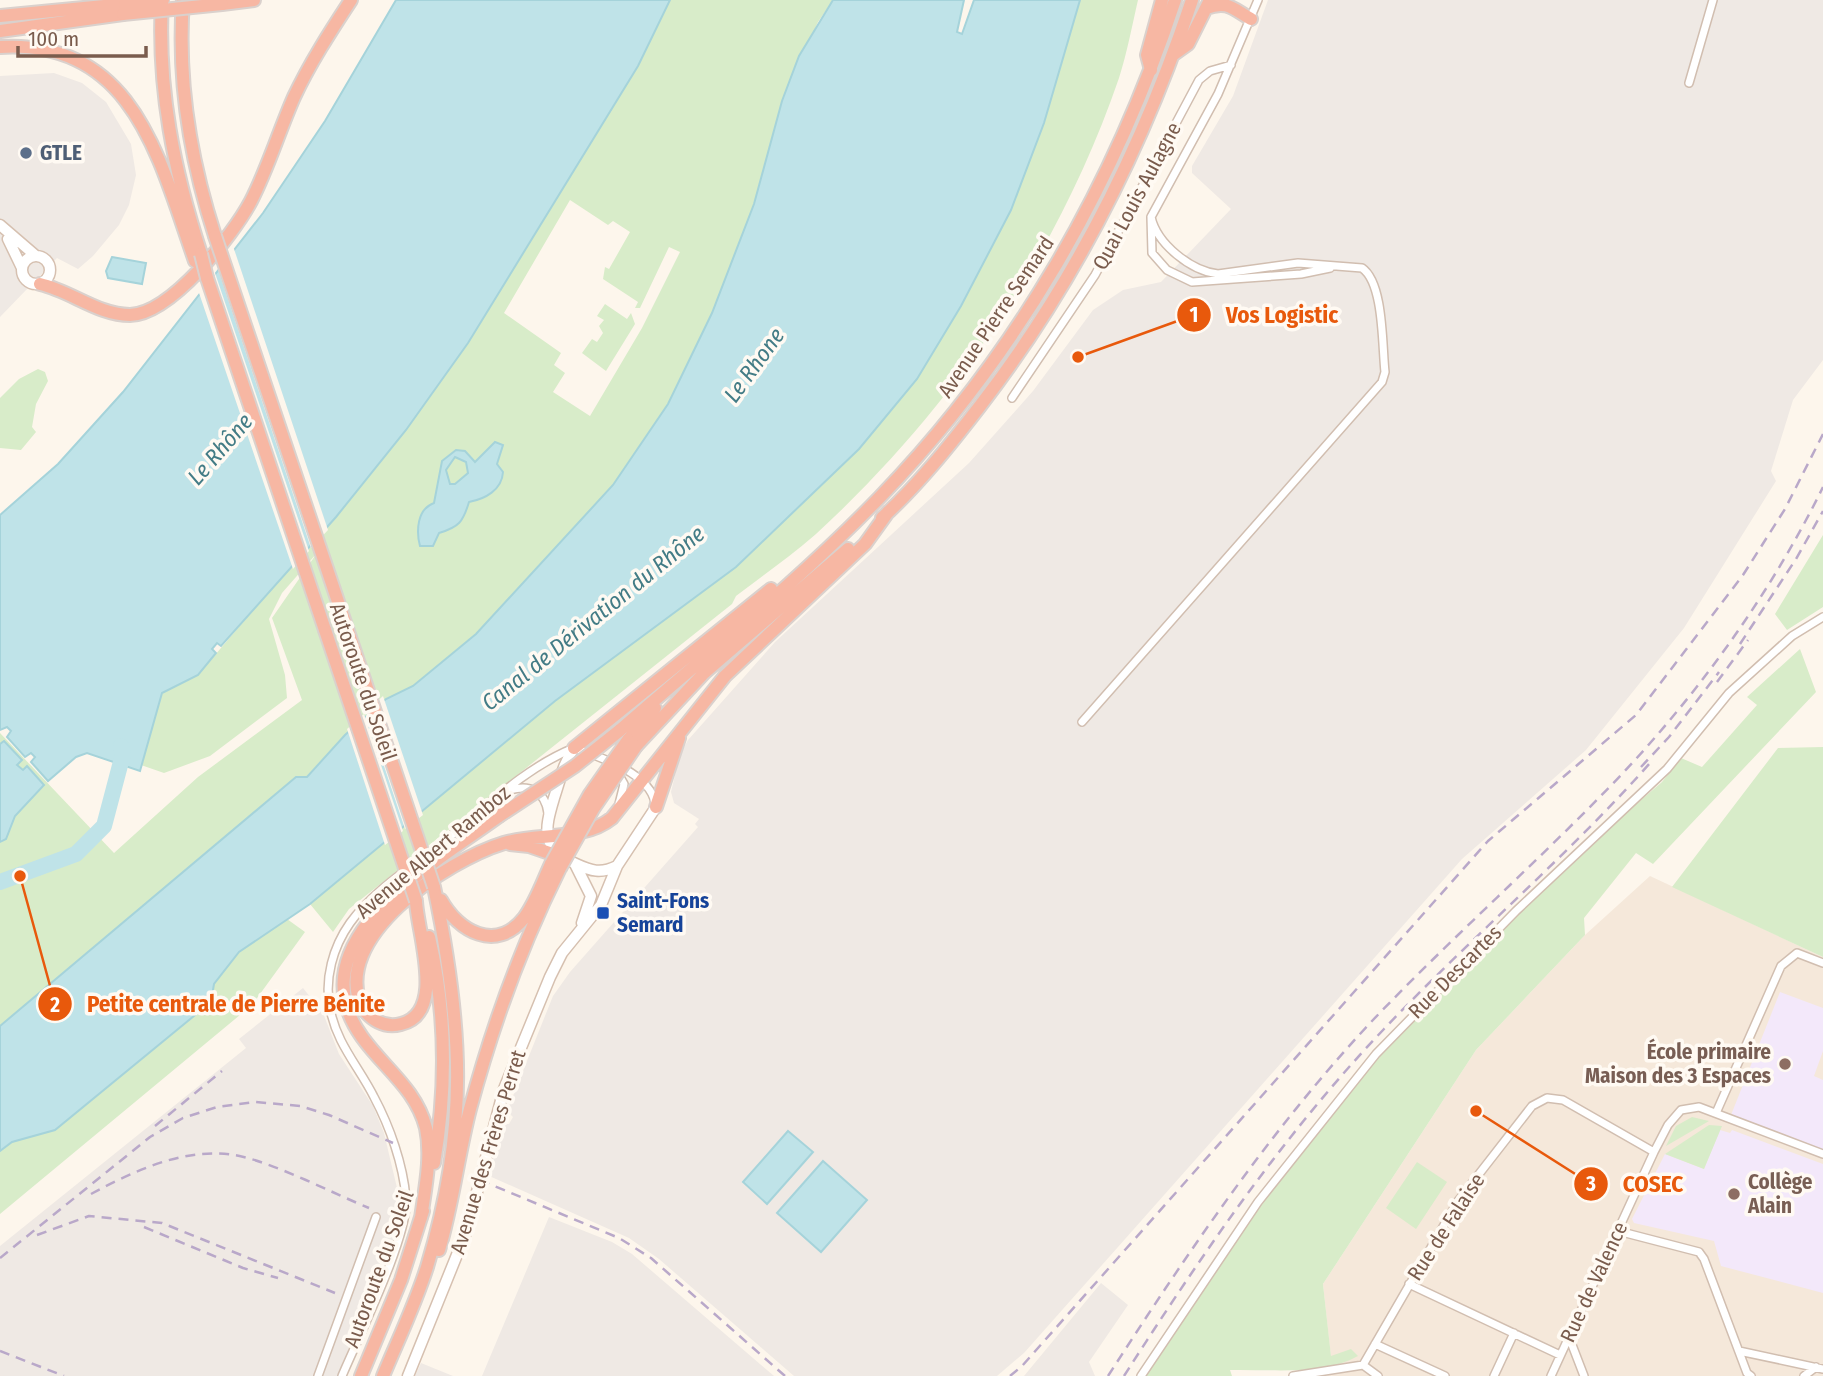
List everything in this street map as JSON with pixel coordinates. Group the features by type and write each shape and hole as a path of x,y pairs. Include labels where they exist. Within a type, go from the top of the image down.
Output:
{"highway":[{"path":"0,31 163,0"},
{"name":"Autoroute du Soleil","path":"163,0 162,60 168,126 198,257 416,901 424,917 436,973 443,1049 437,1144 421,1219 401,1280 361,1376"},
{"name":"Autoroute du Soleil","path":"183,0 181,53 185,110 196,172 215,236 434,887 456,1004 458,1095 443,1201 414,1304 383,1376"},
{"path":"0,16 254,0"},
{"path":"40,284 58,288 103,309 130,315 152,310 178,292 247,208 298,89 351,0"},
{"path":"1151,70 1147,55 1162,0"},
{"name":"Avenue Pierre Semard","path":"831,544 916,458 1017,329 1053,273 1097,192 1151,70 1175,0"},
{"name":"Avenue Pierre Semard","path":"888,512 942,453 997,385 1068,279 1124,174 1174,55 1192,0"},
{"path":"1174,55 1188,44 1208,4 1223,2 1235,6 1251,19"},
{"path":"0,47 43,47 66,53 99,71 120,91 150,143 198,257"},
{"path":"416,901 426,969 426,997 413,1019 400,1024 384,1024 367,1014 358,995 359,968 370,940 397,909 444,870 472,854 503,843 595,828 615,815 684,724 742,657 865,544 888,512"},
{"path":"421,1219 428,1168 425,1126 409,1092 368,1046 353,1023 344,993 345,965 358,933 377,912 499,816 575,766 628,739 888,512"},
{"path":"434,887 450,915 460,926 479,934 499,934 512,928 526,915 556,863 593,808 628,739 706,655 831,544"},
{"path":"574,748 697,646 831,544"},
{"path":"656,807 684,724"},
{"path":"503,843 529,846 556,863"},
{"path":"414,1304 439,1253 453,1202 470,1107 496,1024 556,863"}],"street":[{"path":"1258,0 1231,65 1151,218 1152,253 1167,270 1184,280 1203,283 1264,278 1340,267"},
{"path":"1689,83 1713,0"},
{"name":"Quai Louis Aulagne","path":"1012,398 1095,275 1199,80 1210,71 1231,65"},
{"path":"1082,722 1382,382 1385,372 1376,288 1370,274 1362,268 1298,263 1217,274 1205,272 1162,239 1153,228 1151,218"},
{"path":"0,226 36,256 44,258 51,268 49,277 40,284 28,282 15,247 0,226"},
{"path":"22,268 29,258 36,256"},
{"name":"Rue Descartes","path":"1141,1376 1258,1202 1376,1054 1516,911 1667,769 1729,693 1792,636 1823,617"},
{"path":"578,933 601,905 617,866 656,807 652,792 641,781 574,748 563,765 548,813 547,835 556,863 574,864 600,872 617,866"},
{"name":"Avenue Albert Ramboz","path":"342,1376 402,1232 406,1199 390,1131 374,1097 340,1042 330,1009 328,991 333,958 351,922 366,905 545,761 574,748"},
{"path":"610,764 624,785 615,815"},
{"path":"503,794 518,788 534,789 543,797 548,813"},
{"path":"574,864 586,881 591,896 578,933"},
{"name":"Avenue des Frères Perret","path":"408,1376 467,1230 493,1124 509,1077 556,965 578,933"},
{"path":"1823,963 1797,953 1781,965 1716,1114 1823,1154"},
{"name":"Rue de Falaise","path":"1363,1365 1458,1201 1532,1106 1547,1098 1563,1100 1654,1152"},
{"name":"Rue de Valence","path":"1550,1376 1668,1125 1681,1110 1699,1107 1716,1114"},
{"path":"318,1376 376,1217"},
{"path":"1618,1231 1699,1252 1751,1376"},
{"path":"1409,1284 1560,1354"},
{"path":"1494,1376 1514,1333"},
{"path":"1569,1337 1584,1376"},
{"path":"1375,1344 1445,1376"},
{"path":"1739,1351 1819,1368"},
{"path":"1293,1376 1363,1365 1378,1376"},
{"path":"1804,1376 1819,1368"}],"shaded area":[{"path":"1268,0 1823,0 1823,360 1793,400 1771,471 1776,481 1684,628 1586,750 1462,859 1024,1353 997,1376 794,1376 659,1259 629,1238 487,1175 502,1124 509,1124 513,1117 507,1111 553,996 570,972 698,827 695,824 699,819 674,803 671,792 680,754 688,740 775,642 969,463 1033,391 1093,310 1123,290 1161,282 1231,209 1192,173 1192,166 1233,96"},
{"path":"54,73 82,83 106,102 131,144 136,175 129,205 119,225 93,256 78,269 57,258 0,317 0,76"},
{"path":"1650,876 1823,957 1823,1376 1319,1376 1331,1357 1323,1284 1476,1050 1585,935"},
{"path":"303,988 323,1013 339,1054 373,1106 384,1133 402,1209 398,1231 337,1376 0,1376 0,1246 246,1048 239,1039"},
{"name":"École primaire Maison des 3 Espaces","path":"1780,992 1823,1008 1823,1051 1814,1076 1823,1080 1823,1150 1731,1115"},
{"name":"Collège Alain","path":"1720,1130 1730,1133 1732,1130 1823,1164 1823,1293 1721,1266 1714,1241 1634,1223 1632,1219 1665,1154 1704,1169"},
{"path":"549,1217 612,1242 632,1254 774,1376 482,1376"},
{"path":"1101,1283 1128,1305 1089,1362 1095,1376 1024,1376"},
{"path":"421,1363 453,1376 415,1376"}],"green space":[{"path":"670,0 833,0 818,22 782,101 754,204 712,313 668,404 613,485 476,634 413,686 386,699 345,735 306,777 296,777 155,897 0,1099 0,733 114,853 198,777 302,700 272,618 317,553 282,593 269,619 285,675 287,698 210,756 164,773 141,765 162,692 198,675 406,430 468,343 638,66","holes":["570,200 608,225 613,221 630,232 609,269 605,267 603,279 638,302 635,308 640,308 669,247 680,252 642,328 590,416 553,392 565,373 554,365 561,353 504,313"]},
{"path":"1080,0 1138,0 1119,78 1094,143 1033,266 956,381 866,486 816,534 349,909 333,932 310,904 555,701 736,567 859,449 917,379 961,306 1011,210 1044,123"},
{"path":"605,304 627,319 631,313 635,324 606,371 582,353 592,339 597,342 603,333 599,326 604,320 597,316"},
{"path":"38,369 45,372 48,381 36,404 32,427 36,432 21,450 0,448 0,398 19,379"},
{"path":"1823,535 1823,607 1787,630 1775,614"},
{"path":"1800,649 1816,692 1653,864 1636,853 1584,918 1585,935 1476,1050 1323,1284 1331,1356 1351,1349 1358,1356 1313,1369 1230,1370 1232,1376 1146,1376 1286,1170 1371,1065 1511,918 1662,782 1681,758 1702,767 1757,705 1747,697"},
{"path":"1823,747 1823,957 1672,887 1778,748"},
{"path":"287,919 305,932 252,1005 0,1214 0,1151 12,1142 55,1130 214,984 239,952"},
{"path":"1692,1117 1709,1121 1666,1146 1676,1126"},
{"path":"1709,1125 1722,1126 1704,1169 1665,1154"},
{"path":"1417,1162 1447,1182 1416,1229 1386,1208"}],"water":[{"path":"396,0 670,0 638,66 468,343 406,430 336,517 221,646 217,643 212,649 216,653 198,675 162,693 140,771 87,753 76,757 48,781 31,762 35,757 31,753 25,757 7,737 11,731 7,727 0,730 0,515 58,464 123,392 263,213 325,121"},
{"path":"833,0 964,0 957,32 962,34 974,0 1080,0 1044,123 1011,210 961,306 917,379 859,449 736,567 555,701 310,904 239,952 214,984 211,1002 55,1130 12,1142 0,1151 0,1026 296,777 307,777 345,735 386,699 413,686 476,634 613,485 668,404 712,313 754,204 782,101 799,56"},
{"path":"112,257 146,263 142,284 108,278 106,271"},
{"path":"495,442 503,445 497,464 503,472 500,484 487,496 469,502 459,523 439,533 433,546 420,546 419,521 424,510 434,503 442,461 456,450 465,451 475,462","holes":["455,457 466,462 468,473 455,484 450,484 446,470"]},
{"path":"4,741 22,760 17,765 23,770 27,766 44,785 15,816 6,839 0,842 0,744"},
{"path":"788,1131 813,1152 767,1204 743,1182"},
{"path":"823,1161 867,1200 821,1252 777,1213"}],"pier":[{"path":"233,246 328,530 311,548 217,266"},
{"path":"214,270 309,551 293,569 198,290"},
{"path":"383,696 423,815 405,829 366,712"},
{"path":"364,714 403,831 385,845 347,729"}],"waterway":[{"name":"Le Rhône","path":"0,882 76,854 104,826 123,754 121,746"}],"railway":[{"path":"1010,1376 1022,1366 1488,841 1636,715 1743,575 1785,509 1823,434"},
{"path":"1108,1376 1232,1192 1335,1062 1403,989 1591,806 1680,708 1758,601 1823,487"},
{"path":"1740,644 1796,559 1823,511"},
{"path":"1717,682 1748,640"},
{"path":"1641,767 1669,737 1719,672"},
{"path":"1124,1376 1214,1240 1278,1153 1347,1069 1417,995 1586,831 1650,763"},
{"path":"155,1126 222,1071"},
{"path":"0,1258 150,1137 183,1118 217,1107 255,1102 300,1106 329,1115 393,1143"},
{"path":"91,1194 160,1163 197,1154 215,1153 249,1158 266,1164 369,1208"},
{"path":"480,1180 619,1238 651,1258 785,1376"},
{"path":"37,1235 89,1216 162,1223 335,1293"},
{"path":"144,1227 243,1268 278,1278"},
{"path":"0,1351 64,1376"}],"place":[{"name":"GTLE","path":"26,153"},
{"name":"Vos Logistic","path":"1078,357"},
{"name":"Petite centrale de Pierre Bénite","path":"20,876"},
{"name":"Saint-Fons Semard","path":"603,913"},
{"name":"École primaire Maison des 3 Espaces","path":"1785,1064"},
{"name":"COSEC","path":"1476,1111"},
{"name":"Collège Alain","path":"1734,1194"}],"water label":[{"name":"Le Rhone","path":"754,365"},
{"name":"Canal de Dérivation du Rhône","path":"593,618"}]}
